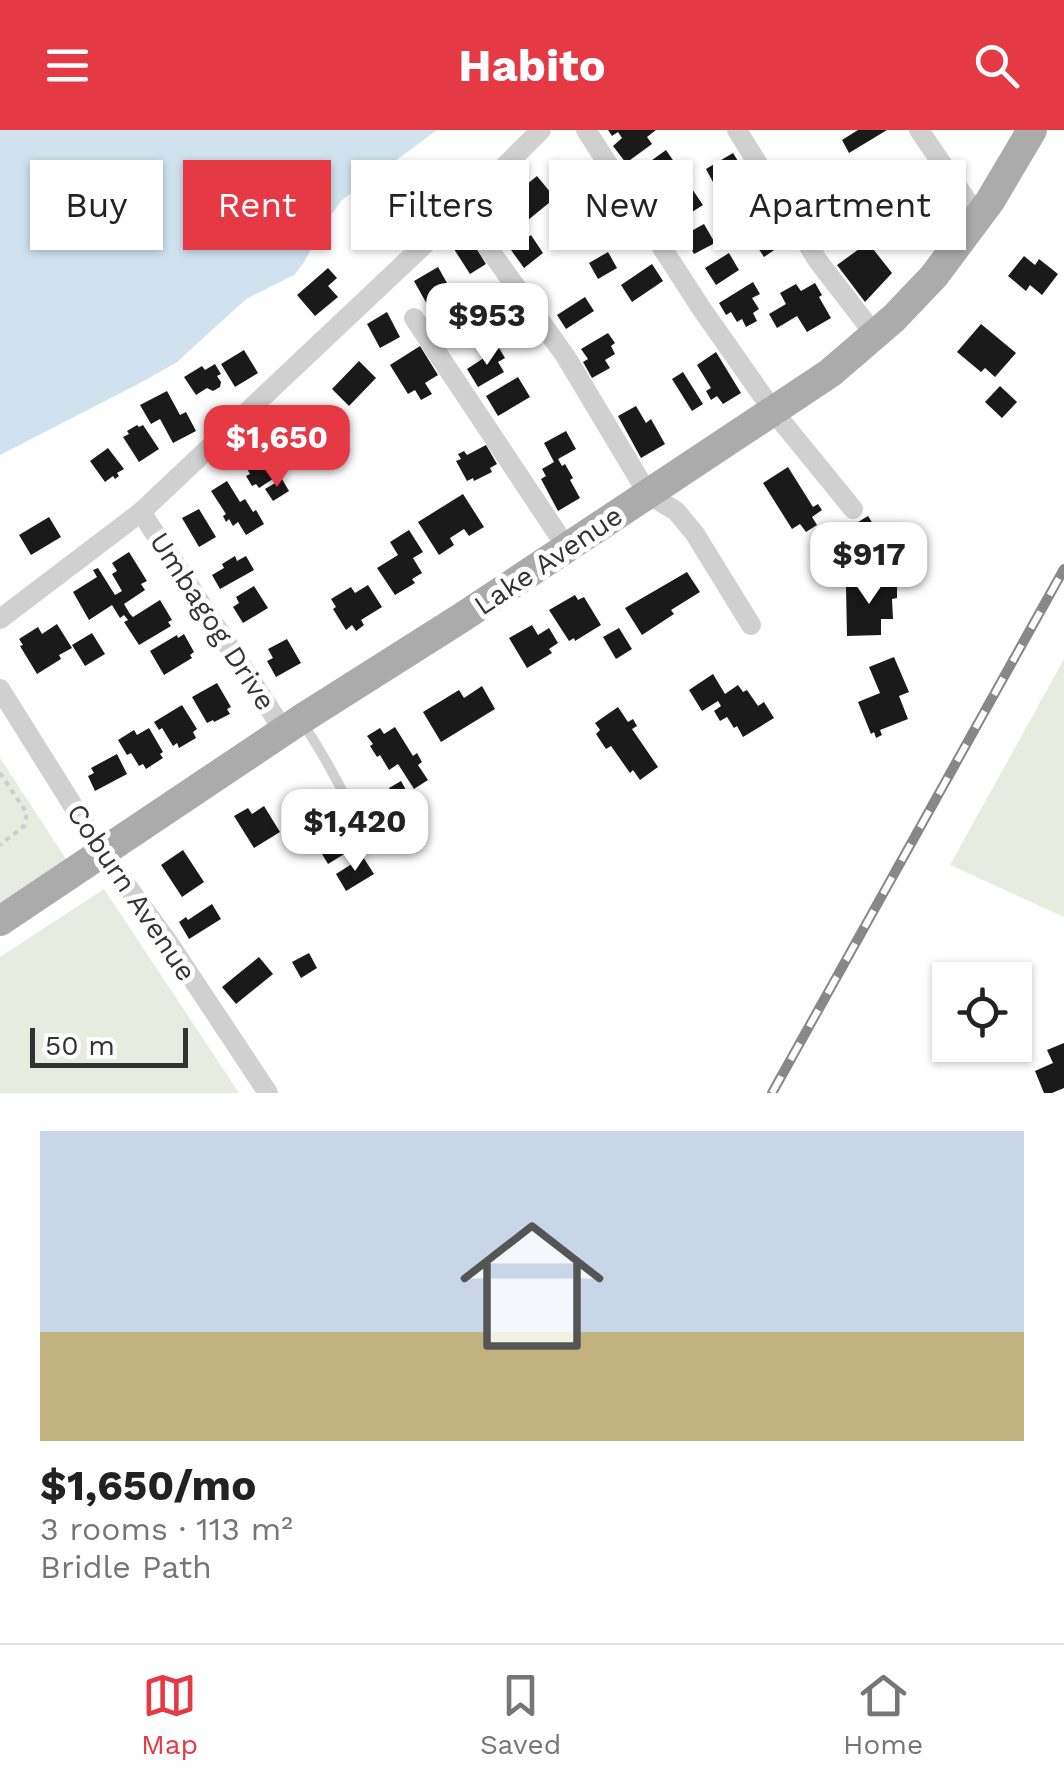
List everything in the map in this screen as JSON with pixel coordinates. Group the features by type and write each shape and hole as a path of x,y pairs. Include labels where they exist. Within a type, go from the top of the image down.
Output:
{"main road":[{"name":"Lake Avenue","path":"0,921 830,373 934,276 1006,176 1032,130"}],"street":[{"path":"511,160 541,130"},
{"path":"586,130 701,308 774,412 853,509"},
{"path":"737,130 818,261 875,335"},
{"path":"919,130 978,217"},
{"path":"0,619 141,512 419,250"},
{"path":"490,250 566,356 648,494 676,511 695,534 752,625"},
{"path":"414,318 567,548"},
{"name":"Umbagog Drive","path":"141,512 292,726"},
{"name":"Coburn Avenue","path":"3,702 268,1093"}],"lane":[{"path":"292,726 323,752 368,844"}],"path":[{"path":"0,773 27,813 24,826 0,845"}],"shaded area":[{"path":"1064,659 1064,917 950,865"},
{"path":"0,758 68,862 0,906"},
{"path":"104,889 239,1093 0,1093 0,957"}],"water":[{"path":"0,130 437,130 396,160 351,160 351,193 331,215 331,160 183,160 183,250 311,250 303,264 294,275 246,299 177,362 0,455"}],"building":[{"path":"608,130 656,130 647,137 652,144 630,160 624,160 613,146 622,138 618,132 612,136"},
{"path":"858,130 887,130 849,153 842,140"},
{"path":"666,150 673,160 652,160"},
{"path":"537,176 549,191 549,203 529,219 529,183"},
{"path":"693,190 703,205 693,211"},
{"path":"704,224 713,244 694,254 693,230"},
{"path":"529,236 543,253 524,268 511,250 529,250"},
{"path":"455,250 477,250 486,264 470,274"},
{"path":"858,250 874,250 892,273 865,302 837,265"},
{"path":"608,252 617,268 598,279 589,263"},
{"path":"729,253 739,270 716,285 705,268"},
{"path":"1024,256 1035,265 1039,259 1058,274 1042,295 1030,285 1026,291 1008,276"},
{"path":"652,264 663,281 632,302 621,285"},
{"path":"438,267 456,299 445,306 441,298 428,306 414,281"},
{"path":"328,268 337,278 328,286 338,297 315,316 297,295"},
{"path":"753,282 760,294 752,298 759,309 753,313 757,321 746,327 731,312 726,315 719,303"},
{"path":"815,283 831,318 807,332 797,316 777,328 769,314 786,304 780,293 796,284 801,291"},
{"path":"585,297 594,311 566,329 557,315"},
{"path":"387,312 400,337 380,348 367,324"},
{"path":"981,324 1016,353 995,377 985,368 981,372 957,352"},
{"path":"608,333 615,343 611,346 615,354 605,360 610,368 592,378 581,349"},
{"path":"420,346 438,375 425,383 432,394 421,400 415,390 408,394 390,365"},
{"path":"499,348 505,358 498,362 504,372 478,387 467,369"},
{"path":"244,350 258,373 235,387 221,364"},
{"path":"716,352 741,393 723,404 717,396 711,400 706,391 711,388 697,365"},
{"path":"359,361 376,378 349,406 332,389"},
{"path":"215,364 221,374 217,376 220,387 213,391 207,388 196,395 184,377 202,366 205,370"},
{"path":"683,372 703,404 692,411 672,379"},
{"path":"518,377 530,397 498,416 486,396"},
{"path":"1000,386 1017,402 1002,418 985,402"},
{"path":"167,391 180,415 186,412 196,431 173,443 160,419 151,424 140,405"},
{"path":"636,406 646,423 651,419 665,444 641,458 618,416"},
{"path":"305,411 336,433 324,446 317,439 299,456 279,437"},
{"path":"137,425 143,425 159,449 139,462 123,437"},
{"path":"566,431 576,449 558,459 573,478 570,480 580,498 558,511 541,479 546,476 542,469 554,462 544,443"},
{"path":"486,445 497,464 490,468 492,472 467,481 456,461 461,459 458,454 464,451 467,455"},
{"path":"108,448 124,469 115,479 113,476 105,482 90,461"},
{"path":"264,452 279,475 259,488 256,484 252,486 244,464"},
{"path":"788,467 813,507 818,504 822,510 812,517 817,525 806,532 800,524 792,529 763,483"},
{"path":"282,479 289,491 273,501 265,489"},
{"path":"227,481 240,502 245,499 264,524 246,535 238,522 233,526 229,519 226,522 226,514 211,491"},
{"path":"463,494 484,527 469,536 464,529 450,538 454,545 439,555 418,522"},
{"path":"199,509 216,537 199,547 182,518"},
{"path":"868,516 881,537 859,551 845,530"},
{"path":"49,517 61,537 31,555 19,535"},
{"path":"409,530 423,552 413,558 422,573 412,579 415,583 395,595 377,568 398,555 390,542"},
{"path":"129,552 147,581 141,584 145,590 124,604 130,614 133,617 160,600 172,620 168,622 171,626 139,645 124,622 128,620 124,615 120,618 112,605 89,620 73,592 97,577 93,570 98,568 115,595 122,591 112,574 117,571 112,563"},
{"path":"235,556 237,561 246,556 254,570 220,589 212,575"},
{"path":"687,572 700,592 642,635 625,608"},
{"path":"897,581 897,598 892,599 893,619 881,619 881,635 847,636 846,587"},
{"path":"368,585 382,607 361,620 364,625 356,631 352,625 346,630 331,599 351,587 355,593"},
{"path":"254,586 268,608 243,623 233,607 239,603 236,597"},
{"path":"575,595 578,600 584,597 601,625 569,641 549,610"},
{"path":"57,624 72,648 37,674 19,639 38,627 42,634"},
{"path":"532,625 538,635 549,628 558,643 549,649 552,653 527,668 509,638"},
{"path":"619,628 632,649 616,659 603,637"},
{"path":"92,633 105,654 85,666 72,645"},
{"path":"184,634 194,652 192,658 164,675 150,651"},
{"path":"287,639 301,663 276,677 267,661 273,658 268,649"},
{"path":"894,657 909,692 899,696 908,719 880,730 882,735 876,738 858,702 880,693 869,667"},
{"path":"713,674 725,694 738,685 743,692 747,690 758,706 764,702 774,718 743,737 727,717 720,721 714,711 721,706 718,701 702,711 689,690"},
{"path":"217,683 231,707 227,709 230,714 207,723 192,697"},
{"path":"482,686 495,709 441,742 423,712 459,690 464,698"},
{"path":"182,705 197,729 193,732 196,738 179,748 154,722"},
{"path":"618,707 628,722 633,719 637,726 632,729 658,767 640,780 633,770 630,773 611,746 606,749 596,734 600,730 595,723"},
{"path":"395,727 413,756 417,753 422,762 418,765 428,780 414,789 398,764 389,770 370,746 373,744 367,736 380,728 384,734"},
{"path":"149,728 163,758 146,769 143,764 139,766 131,753 127,755 118,740 134,730 137,735"},
{"path":"117,754 127,774 95,791 88,776 94,773 91,768"},
{"path":"401,781 412,801 400,808 389,788"},
{"path":"264,806 280,832 254,848 234,816 248,808 252,814"},
{"path":"326,824 330,830 340,824 354,848 328,864 310,834"},
{"path":"183,850 204,882 182,897 161,865"},
{"path":"363,857 374,874 346,891 336,874"},
{"path":"212,904 221,919 189,939 179,922"},
{"path":"309,953 317,968 301,978 292,962"},
{"path":"259,957 273,974 236,1004 222,987"},
{"path":"1064,1043 1064,1088 1044,1093 1035,1071 1053,1063 1047,1050"}],"railway":[{"path":"772,1093 1064,569"}]}
